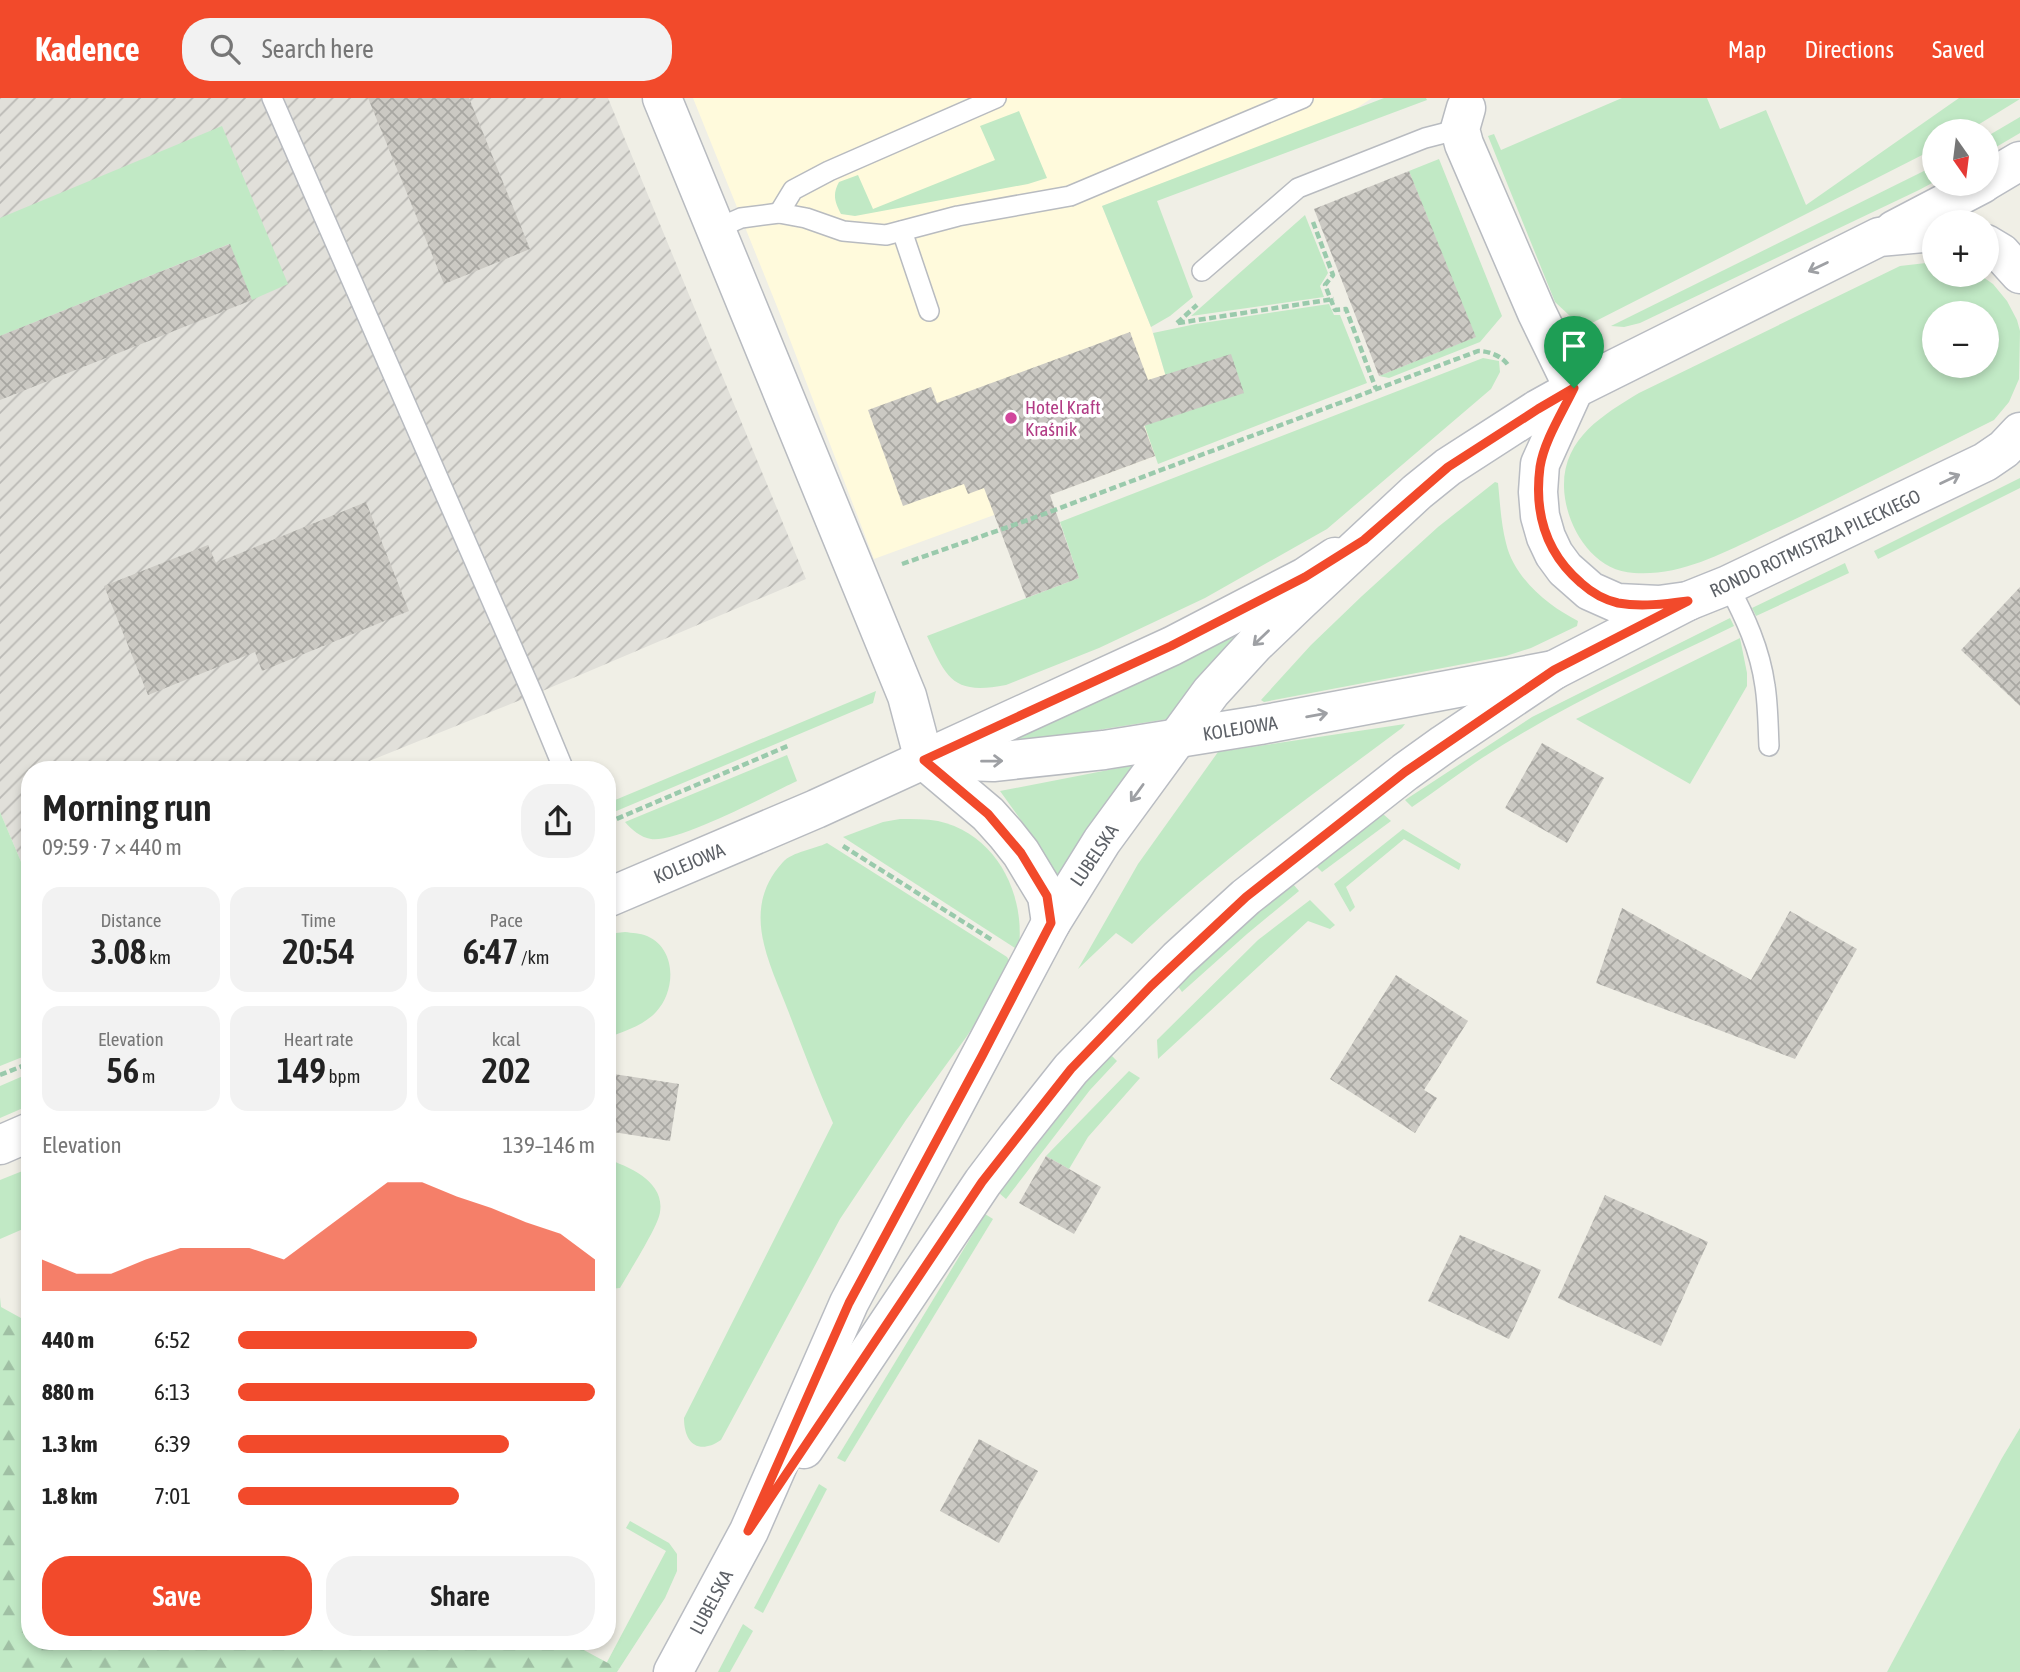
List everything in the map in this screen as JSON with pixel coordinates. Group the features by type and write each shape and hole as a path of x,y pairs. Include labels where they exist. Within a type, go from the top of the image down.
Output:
{"main road":[{"path":"662,98 907,696 924,760 988,814 1014,844 1047,896 1051,923"},
{"path":"1463,119 1464,144 1526,289 1574,388 2001,174"},
{"path":"1879,237 1922,233"},
{"path":"1999,252 2020,274"},
{"name":"LUBELSKA","path":"673,1672 748,1531 849,1303 1051,923 1102,841 1211,692 1255,644 1364,540 1448,467 1574,388"},
{"name":"RONDO ROTMISTRZA PILECKIEGO","path":"1574,388 1540,464 1540,516 1554,554 1565,569 1590,591 1617,603 1659,605 1688,601 1985,462 2004,449 2020,432"},
{"path":"1985,462 2020,446"},
{"name":"KOLEJOWA","path":"616,888 816,809 1171,646 1305,577 1364,540"},
{"name":"LUBELSKA","path":"748,1531 982,1182 1071,1069 1178,959 1246,897 1405,772 1554,670 1688,601"},
{"name":"KOLEJOWA","path":"924,760 993,762 1041,758 1300,718 1554,670"},
{"path":"0,1145 21,1136"}],"lane":[{"path":"272,98 560,761"},
{"path":"779,213 793,190 829,171 996,98"},
{"path":"716,229 741,218 779,213 806,218 843,231 886,235 958,216 1070,196 1303,98"},
{"path":"1202,271 1298,188 1425,138 1463,119"},
{"path":"902,231 929,311"},
{"path":"1728,584 1749,626 1756,648 1765,686 1769,746"}],"path":[{"path":"1312,218 1333,275 1325,285 1333,299 1335,310 1346,309 1377,389"},
{"path":"1177,323 1333,299"},
{"path":"860,579 1041,515 1478,351 1488,351 1506,361 1510,370"},
{"path":"616,819 790,745"},
{"path":"838,843 993,941"},
{"path":"0,1075 21,1067"}],"shaded area":[{"path":"0,98 608,98 806,579 369,761 21,761 21,862 0,812"},
{"path":"693,98 1372,98 1351,112 1102,206 1151,327 1175,407 1143,421 1155,456 874,559"}],"green space":[{"path":"1384,98 1427,100 1157,201 1193,297 1151,327 1102,206"},
{"path":"1622,98 1707,98 1720,129 1766,110 1806,205 1922,124 1922,155 1590,324 1570,316 1555,302 1488,136 1494,134 1501,150"},
{"path":"1959,98 2020,99 1988,119 1929,119"},
{"path":"1019,111 1047,178 1028,184 855,216 841,214 835,198 839,182 858,175 873,209 995,160 980,126"},
{"path":"2020,117 2020,133 1999,145 1999,129"},
{"path":"222,126 288,284 252,300 229,244 0,336 0,218"},
{"path":"1439,159 1502,316 1480,342 1389,378 1379,376 1475,337 1409,171"},
{"path":"1922,172 1922,188 1919,190 1640,323 1624,327 1611,326"},
{"path":"1305,215 1328,273 1320,286 1324,297 1191,316"},
{"path":"1922,263 1922,287 1995,287 2007,301 2020,331 2019,379 2009,402 1994,420 1726,551 1682,568 1650,573 1619,570 1594,555 1584,544 1569,516 1564,487 1565,470 1578,442 1599,419 1639,393 1900,266"},
{"path":"1329,304 1334,315 1340,315 1367,383 1158,464 1143,421 1175,407 1153,333"},
{"path":"1483,358 1499,361 1500,372 1491,389 1327,529 1205,598 1099,648 1006,685 974,688 963,685 954,680 940,663 927,636 1079,578 1060,522"},
{"path":"2020,478 2020,488 1878,559 1874,551"},
{"path":"1495,482 1498,483 1506,543 1516,568 1544,599 1578,621 1577,626 1531,648 1506,656 1264,702 1261,700 1311,645 1362,596 1438,527"},
{"path":"1845,563 1849,573 1756,616 1752,608"},
{"path":"1730,618 1734,626 1543,721 1482,758 1412,807 1405,800 1532,717"},
{"path":"1245,629 1168,719 996,746"},
{"path":"1740,638 1747,686 1690,784 1576,719"},
{"path":"876,691 873,703 616,811 616,800"},
{"path":"1405,724 1230,858 1132,944 1116,933 1078,969 1138,864 1218,752"},
{"path":"787,755 797,781 702,826 664,838 651,839 636,833 625,822"},
{"path":"1134,765 1064,876 1057,876 1041,848 1000,791"},
{"path":"0,812 21,862 21,1058 0,1066"},
{"path":"1383,814 1391,821 1322,872 1316,866"},
{"path":"900,819 938,821 958,828 991,852 1011,887 1017,906 1019,947 1015,948 843,837 883,822"},
{"path":"1403,829 1461,864 1459,870 1404,839 1346,887 1355,907 1350,912 1334,884"},
{"path":"827,843 1007,957 1010,962 967,1036 906,1120 840,1219 721,1440 706,1447 700,1446 694,1444 687,1435 684,1418 833,1123 767,956 761,918 763,899 770,880 783,862 798,853"},
{"path":"1293,884 1299,891 1182,992 1178,986 1243,925"},
{"path":"1310,900 1335,925 1330,929 1308,921 1158,1059 1157,1040 1258,940"},
{"path":"616,933 644,935 657,942 668,960 670,982 663,1003 651,1017 616,1035"},
{"path":"1109,1053 1117,1061 1090,1090 1006,1199 999,1193"},
{"path":"1129,1071 1140,1078 1088,1137 1069,1169 1046,1156"},
{"path":"21,1077 21,1109 0,1118 0,1086"},
{"path":"616,1162 644,1177 657,1192 660,1201 660,1212 649,1238 620,1288 616,1288"},
{"path":"21,1172 21,1230 0,1239 0,1180"},
{"path":"985,1214 993,1219 845,1462 837,1458"},
{"path":"0,1297 1,1307 21,1318 21,1650 584,1650 619,1669 617,1672 0,1672"},
{"path":"2020,1428 2020,1672 1887,1672 2002,1458"},
{"path":"819,1484 827,1489 763,1613 754,1608"},
{"path":"630,1521 669,1543 677,1554 677,1571 665,1598 619,1669 606,1664 616,1650 616,1645 666,1551 626,1528"},
{"path":"743,1624 753,1631 730,1672 718,1672"}],"building":[{"path":"368,98 469,98 530,249 444,284"},
{"path":"1409,171 1476,337 1379,376 1314,209"},
{"path":"230,244 252,300 0,400 0,336"},
{"name":"Hotel Kraft Kraśnik","path":"1130,332 1148,380 1231,354 1244,393 1144,426 1155,456 1050,495 1079,578 1026,598 984,488 968,494 964,484 903,506 868,410 931,387 937,403"},
{"path":"366,502 409,611 262,671 255,652 148,695 104,586 208,545 216,563"},
{"path":"2020,587 2020,706 1961,650"},
{"path":"1542,743 1604,778 1567,843 1505,808"},
{"path":"1622,908 1751,980 1790,911 1857,949 1795,1059 1596,983"},
{"path":"1396,975 1468,1021 1424,1090 1437,1098 1415,1133 1330,1079"},
{"path":"616,1074 679,1084 670,1141 616,1132"},
{"path":"1046,1156 1101,1187 1074,1234 1019,1203"},
{"path":"1605,1195 1708,1242 1661,1346 1558,1298"},
{"path":"1460,1235 1541,1270 1509,1339 1428,1301"},
{"path":"979,1439 1038,1471 999,1543 940,1511"}],"place":[{"name":"Hotel Kraft Kraśnik","path":"1011,418"}],"route":[{"path":"1574,388 1540,464 1540,516 1554,554 1565,569 1590,591 1617,603 1659,605 1688,601 1554,670 1444,744 1246,897 1151,986 1071,1069 982,1182 748,1531 849,1303 1051,923 1047,896 1021,853 988,814 924,760 1171,646 1305,577 1364,540 1448,467 1574,388"}]}
